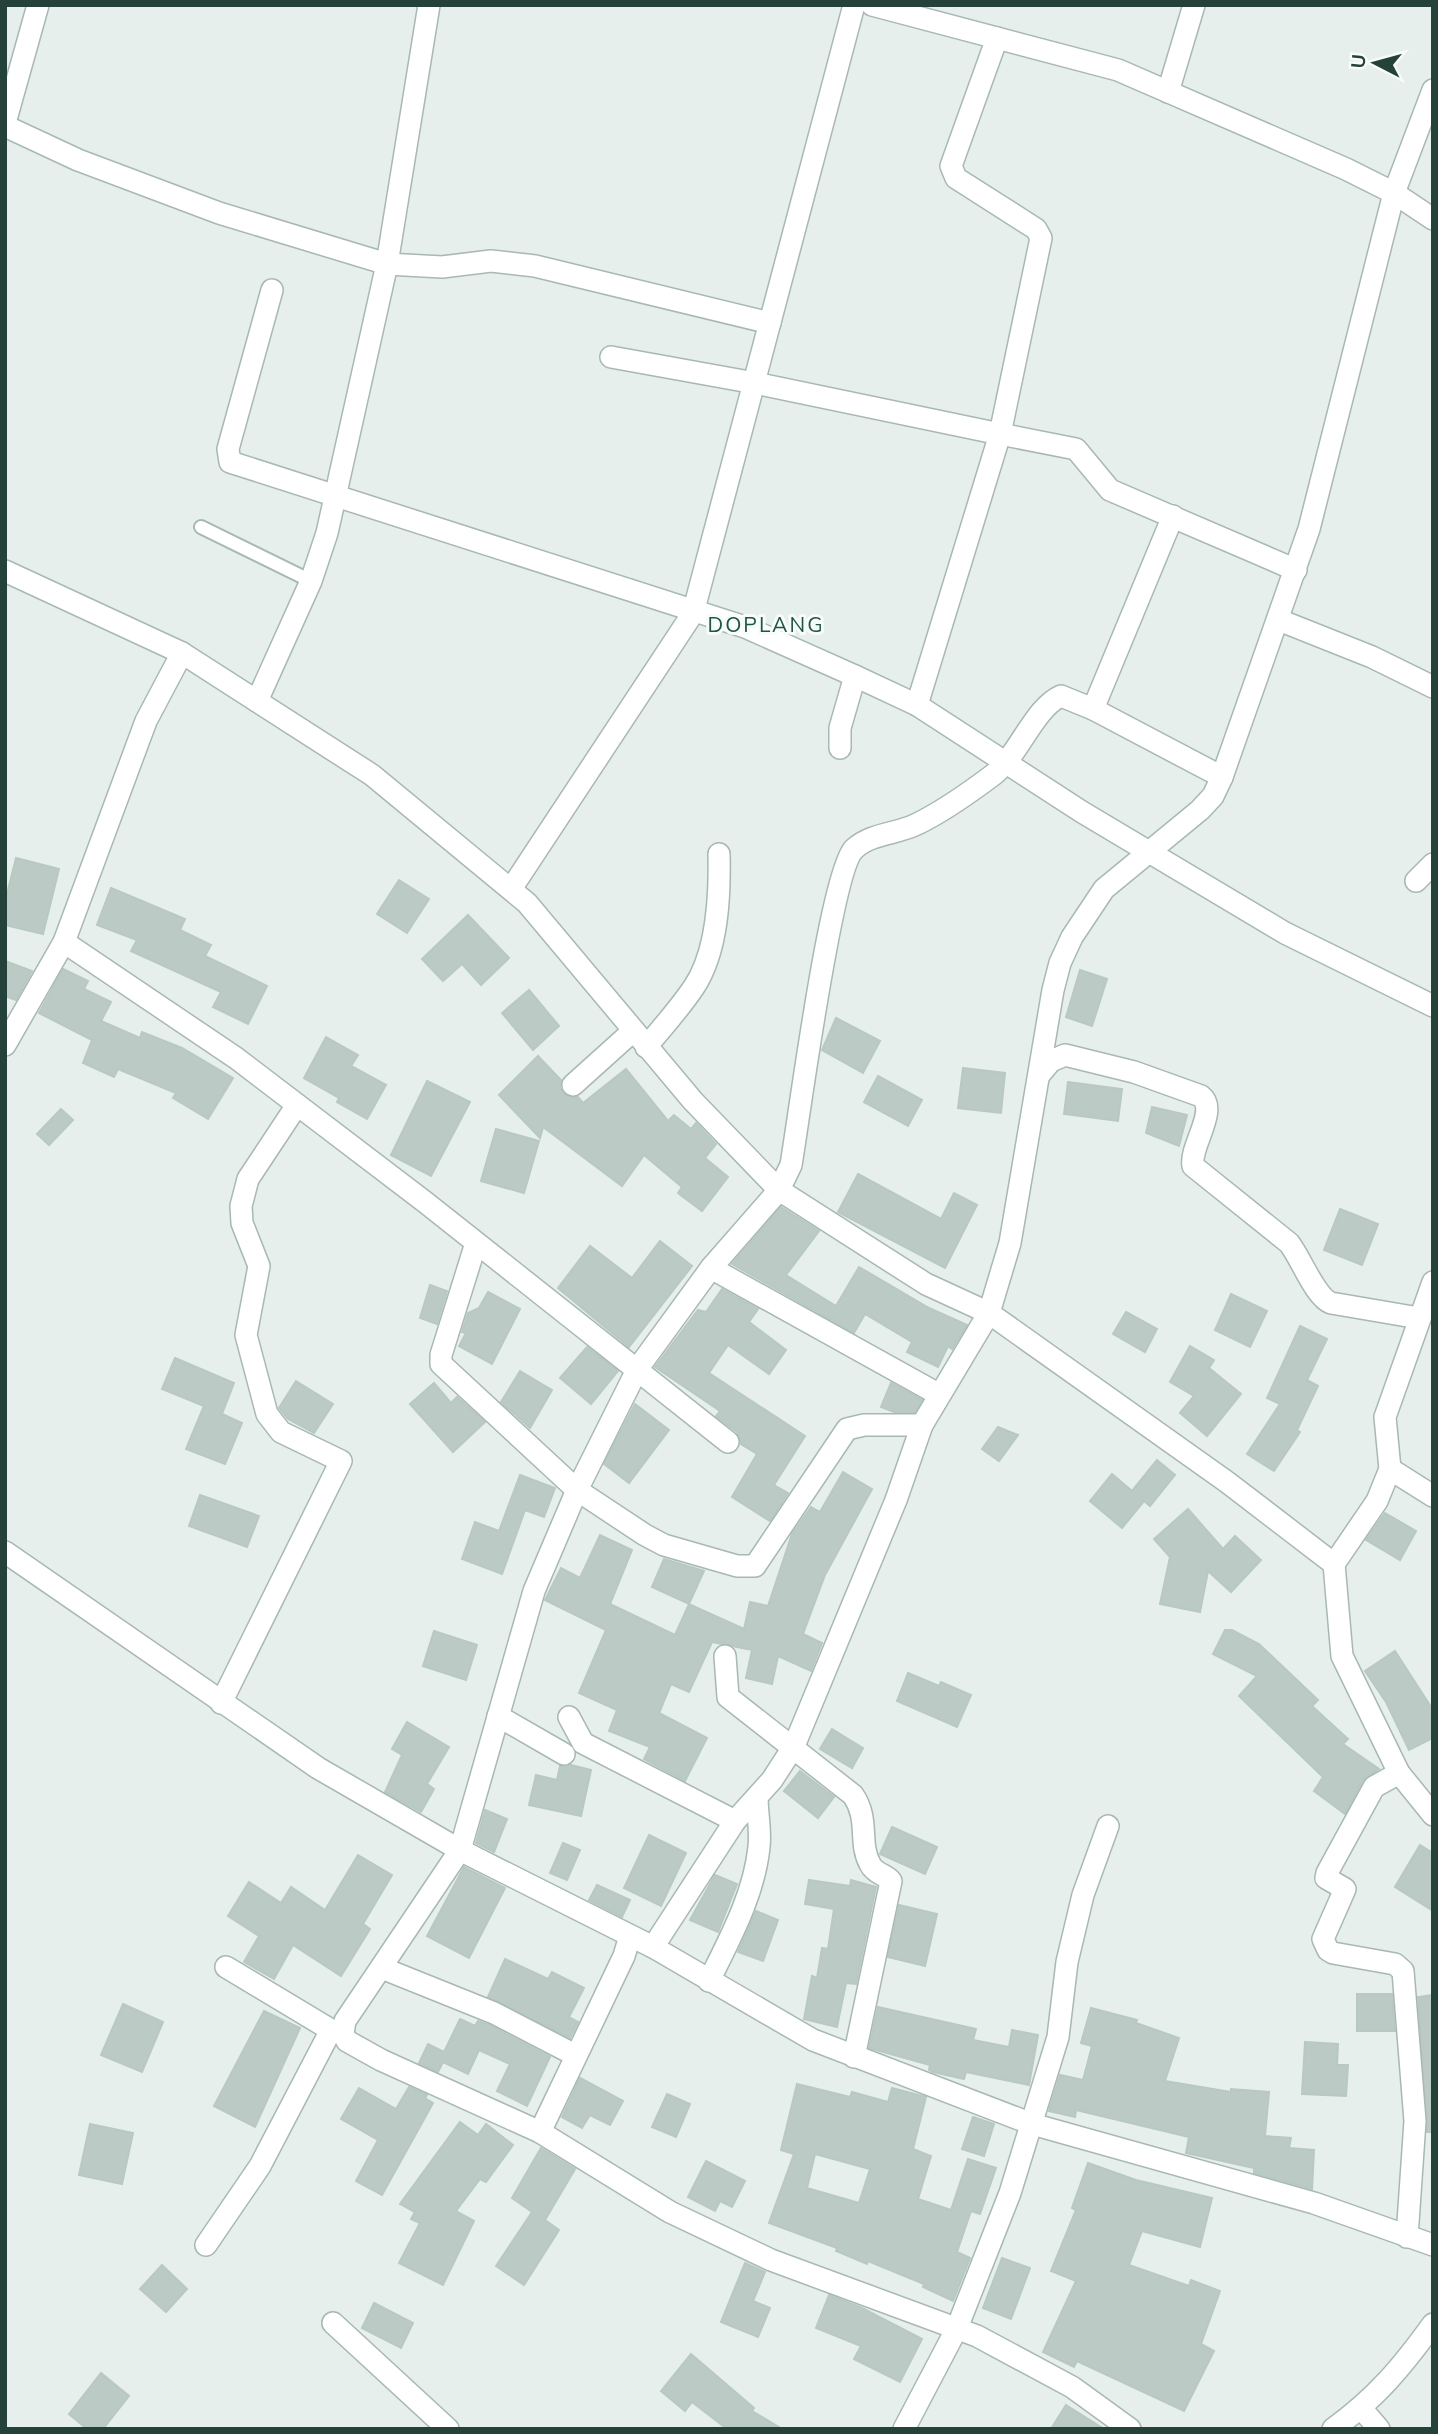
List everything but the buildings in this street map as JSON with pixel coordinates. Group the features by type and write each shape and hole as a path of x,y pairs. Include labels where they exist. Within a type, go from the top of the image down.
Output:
{"street":[{"path":"38,5 5,124 78,160 219,212 387,264 464,266 491,261 535,266 770,323"},
{"path":"257,701 311,581 336,498 387,264 429,5"},
{"path":"511,888 693,613 854,5"},
{"path":"872,5 1118,70 1394,193 1433,219"},
{"path":"1168,92 1194,5"},
{"path":"917,705 1000,434 1041,238 1036,229 956,178 951,166 997,38"},
{"path":"653,1947 735,1821 757,1797 794,1746 896,1500 922,1425 938,1394 989,1314 1010,1243 1053,990 1072,937 1104,889 1200,810 1213,796 1222,777 1296,570 1339,418 1394,193 1433,90"},
{"path":"272,290 227,457 234,464 693,613 745,627 855,676 917,705 1150,853 1285,933 1433,1006"},
{"path":"611,357 755,383 1076,449 1108,488 1296,570"},
{"path":"1093,709 1173,516"},
{"path":"5,571 182,653 372,775 511,888 542,919 640,1039 779,1190 926,1284 989,1314 1227,1482 1334,1564"},
{"path":"1279,620 1372,657 1433,687"},
{"path":"5,1045 64,942 145,721 182,653"},
{"path":"840,748 840,728 855,676"},
{"path":"206,2245 260,2165 337,2032 460,1850 534,1591 576,1490 635,1374 710,1268 779,1190 791,1166 830,925 847,858 862,843 915,826 959,800 1008,764 1052,701 1067,697 1222,777"},
{"path":"573,1085 640,1039 696,985 715,921 719,854"},
{"path":"1416,881 1433,864"},
{"path":"64,942 236,1058 476,1243 635,1374 657,1396 665,1395 728,1442"},
{"path":"1040,1074 1051,1061 1065,1055 1134,1072 1201,1096 1206,1105 1202,1133 1192,1153 1193,1166 1289,1243 1322,1298 1419,1318"},
{"path":"220,1703 341,1461 281,1432 267,1414 246,1335 259,1266 242,1223 241,1206 248,1179 297,1105"},
{"path":"476,1243 441,1355 441,1364 576,1490 664,1545 751,1568 755,1566 847,1429 864,1425 922,1425"},
{"path":"710,1268 938,1394"},
{"path":"1430,1809 1399,1773 1342,1656 1334,1564 1377,1501 1390,1469 1385,1417 1433,1283"},
{"path":"1390,1469 1433,1496"},
{"path":"5,1552 220,1703 318,1768 460,1850 653,1947 813,2040 1032,2124 1314,2203 1433,2245"},
{"path":"725,1656 728,1697 794,1746 853,1795 864,1817 869,1862 875,1871 891,1881 854,2057"},
{"path":"498,1716 559,1751 569,1717 583,1743 735,1821"},
{"path":"1399,1773 1374,1787 1327,1873 1326,1878 1345,1889 1323,1939 1328,1950 1333,1953 1395,1964 1403,1971 1415,2121 1407,2237"},
{"path":"709,1981 739,1920 749,1890 759,1846 757,1797"},
{"path":"904,2429 957,2329 1010,2193 1058,2037 1067,1962 1083,1895 1108,1826"},
{"path":"540,2132 624,1956 630,1936"},
{"path":"226,1966 382,2060 540,2132 670,2212 771,2260 957,2329 1072,2387 1130,2429"},
{"path":"382,1968 494,2013 575,2055"},
{"path":"333,2323 448,2429"},
{"path":"1333,2429 1361,2409 1394,2378 1433,2324"},
{"path":"1361,2409 1378,2429"}],"lane":[{"path":"201,527 311,581"}],"district":[{"name":"DOPLANG","path":"766,625"}]}
